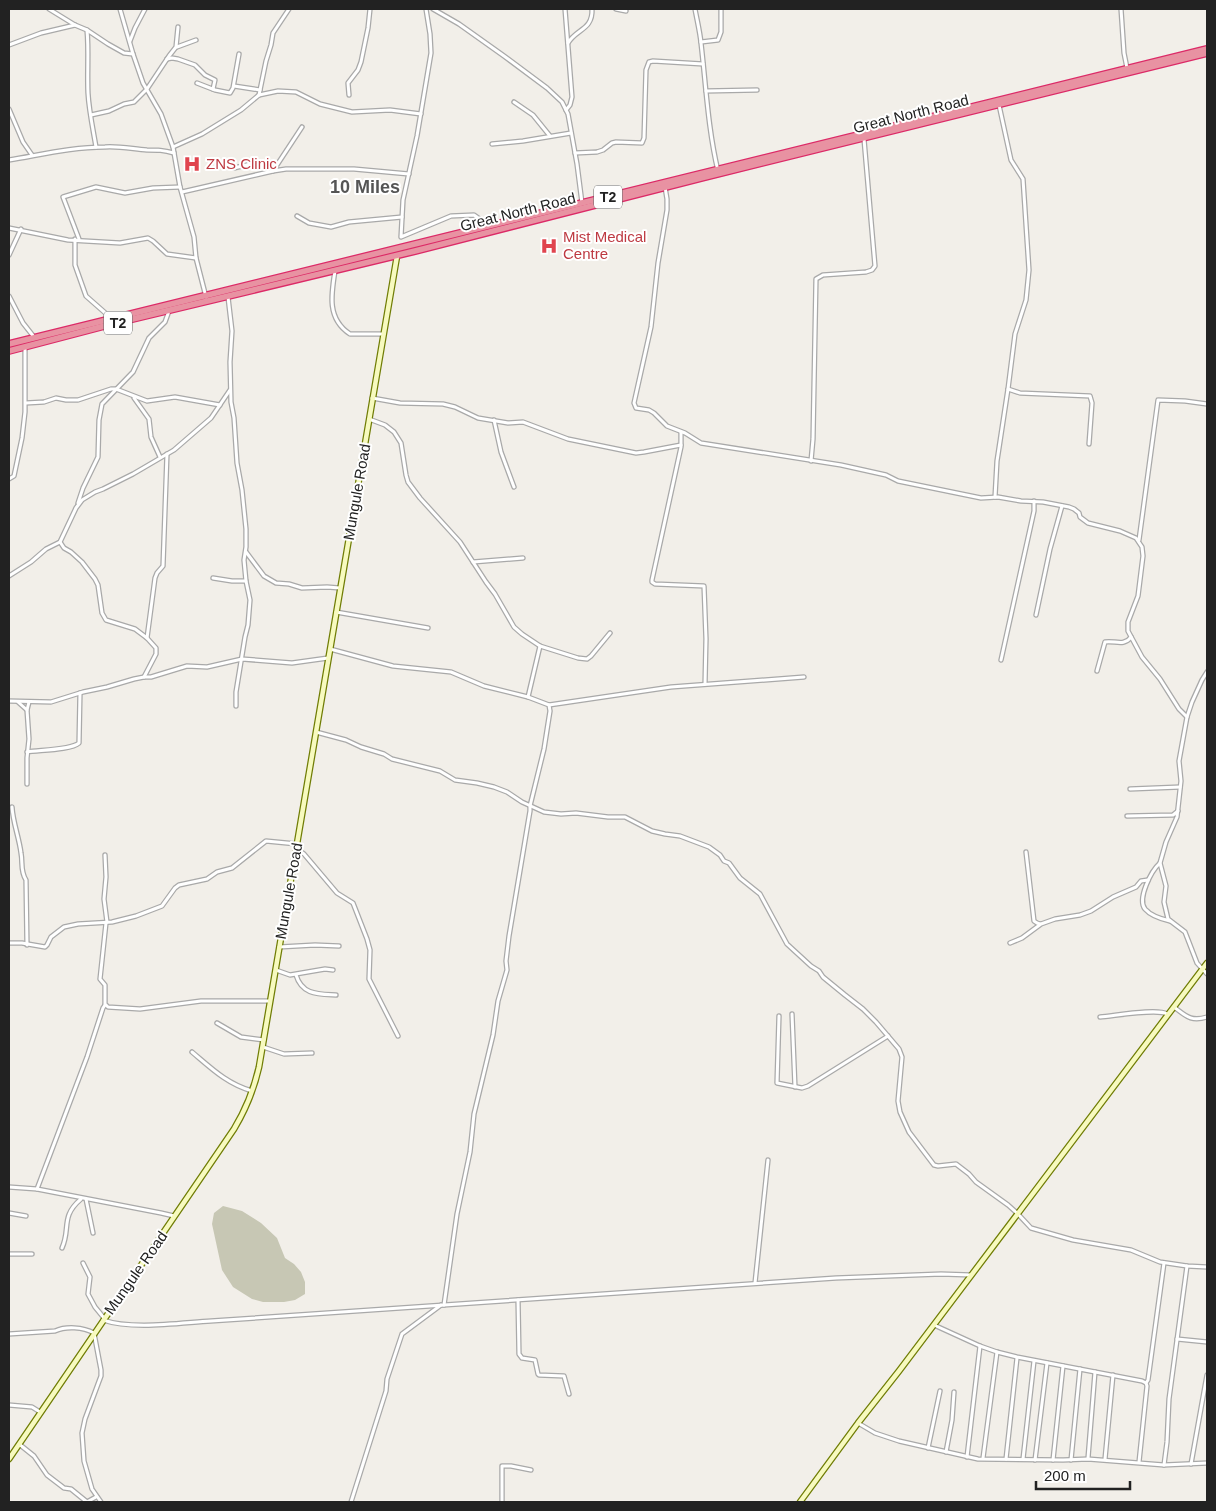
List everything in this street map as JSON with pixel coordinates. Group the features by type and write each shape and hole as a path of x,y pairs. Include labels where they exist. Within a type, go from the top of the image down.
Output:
{"highway":[{"name":"Great North Road","path":"9,351 112,324 397,256 583,206 1039,89 1207,49"},
{"name":"Great North Road","path":"9,344 488,226 665,187 719,172 1207,53"}],"street":[{"path":"50,9 124,53 132,54"},
{"path":"120,9 142,83 161,114 173,147 180,187 194,237 196,258 207,302"},
{"path":"130,41 145,9"},
{"path":"259,95 273,33 289,9"},
{"path":"349,95 348,83 358,70 361,62 370,9"},
{"path":"426,9 431,53 421,114 403,200 401,237 451,216 474,215 488,226"},
{"path":"433,9 459,24 547,88 559,99 566,110 583,206"},
{"path":"565,9 572,97 570,105 566,110"},
{"path":"568,43 571,37 586,28 591,19 592,9"},
{"path":"616,9 626,11"},
{"path":"695,9 719,172"},
{"path":"701,42 716,42 720,38 721,9"},
{"path":"1121,9 1124,53 1128,68"},
{"path":"9,46 41,33 75,25"},
{"path":"91,115 134,102 147,89 176,47 178,26"},
{"path":"87,30 89,50 88,94 96,147"},
{"path":"176,47 196,40"},
{"path":"197,83 230,93 234,86 239,54"},
{"path":"168,59 178,59 195,65 205,75 215,80 213,89"},
{"path":"575,153 597,152 616,142 643,141 646,70 651,61 703,64"},
{"path":"234,86 260,90"},
{"path":"706,91 757,90"},
{"path":"173,147 202,134 241,110 259,95 278,91 296,92 320,104 352,112 390,110 421,114"},
{"path":"514,102 533,116 550,136"},
{"path":"995,497 997,461 1015,334 1026,300 1029,262 1022,179 1010,160 1000,104"},
{"path":"9,109 23,142 32,156"},
{"path":"273,171 302,128"},
{"path":"492,144 571,133"},
{"path":"811,460 816,278 866,272 872,270 875,266 864,138"},
{"path":"9,160 57,151 96,147 157,149 174,153"},
{"path":"234,168 267,162 273,163 276,166"},
{"path":"182,192 273,171 354,168 409,174"},
{"path":"112,318 86,296 75,265 77,239 63,197 96,187 125,193 153,188 180,187"},
{"path":"665,187 666,210 651,327 634,403 636,408 654,412 667,426 685,432 701,443 853,467 898,480 981,498 995,497 1062,506 1074,509 1079,513 1080,517 1088,522 1120,531 1136,538 1142,547 1143,556 1138,596 1128,622 1128,627 1142,658 1164,685 1179,709 1187,717"},
{"path":"297,216 309,223 331,227 349,222 402,218"},
{"path":"9,228 21,229 60,239 120,243 148,238 167,254 196,258"},
{"path":"9,255 21,229"},
{"name":"Mungule Road","path":"9,1458 234,1129 252,1092 263,1047 397,256"},
{"path":"334,271 331,309 337,321 350,334 383,334"},
{"path":"9,296 23,323 34,338"},
{"path":"228,297 232,331 230,389 246,529 244,560 250,600 236,706"},
{"path":"9,576 46,549 60,542 98,456 100,410 105,400 133,372 149,338 165,322 169,311"},
{"path":"9,479 14,476 21,447 26,403 25,347"},
{"path":"26,403 44,402 56,398 73,400 116,389 153,401 175,397 220,405"},
{"path":"78,503 88,495 133,474 174,450 204,425 230,389"},
{"path":"1008,389 1020,393 1090,396 1092,403 1089,444"},
{"path":"133,396 149,419 151,436 160,457"},
{"path":"372,398 400,403 443,404 478,418 508,423 523,422 568,439 636,453 681,445"},
{"path":"1139,541 1158,400 1207,404"},
{"path":"369,419 385,425 394,432 400,443 408,482 460,542 495,594 514,627 540,646 586,659 591,656 610,633"},
{"path":"494,420 501,452 514,487"},
{"path":"681,432 681,445 652,582 655,584 704,586 705,684"},
{"path":"147,638 155,578 162,566 166,454"},
{"path":"1001,660 1034,511 1034,501"},
{"path":"1036,615 1062,506"},
{"path":"60,542 64,548 82,562 98,584 102,613 106,620 135,630 153,644 157,652 144,676"},
{"path":"245,552 264,576 276,583 302,588 340,588"},
{"path":"473,562 523,558"},
{"path":"212,578 246,581"},
{"path":"336,612 428,628"},
{"path":"1097,671 1104,642 1124,643 1128,642 1131,637"},
{"path":"528,697 540,646"},
{"path":"330,649 393,666 447,671 484,686 528,697 549,705 705,684 804,677"},
{"path":"9,701 51,702 187,666 207,667 242,659 292,663 329,658"},
{"path":"1207,672 1192,702 1187,717 1179,761 1180,787 1176,822 1166,842 1160,863 1148,880 1143,899 1143,906 1149,913 1170,921 1185,932 1193,955 1202,970 1207,974"},
{"path":"28,752 78,745 80,693"},
{"path":"18,702 27,710"},
{"path":"27,784 29,739 27,710 29,702"},
{"path":"351,1502 386,1391 400,1336 443,1305 457,1214 470,1152 474,1114 483,1081 498,1000 506,970 509,936 530,806 547,734 549,705"},
{"path":"316,732 346,740 384,754 392,759 440,771 455,780 494,787 544,812 625,817 652,830 680,836 710,847 720,854 724,861 730,863 740,878 760,894 787,944 845,995 863,1008 896,1044 902,1054 899,1108 909,1132 934,1165 956,1164 1018,1214 1027,1226 1036,1230 1072,1240 1131,1250 1164,1263 1207,1267"},
{"path":"1130,789 1180,787"},
{"path":"12,806 22,855 22,872 26,880 27,945"},
{"path":"1127,816 1173,815 1178,810"},
{"path":"9,943 45,947 51,937 64,927 136,916 162,906 175,888 207,879 218,872 232,868 266,841 296,846 337,893 353,903 368,944 370,956 369,979 398,1036"},
{"path":"1026,852 1034,921 1041,924"},
{"path":"105,855 106,877 104,898 106,922 100,979 105,985 106,1005"},
{"path":"1160,863 1166,886 1164,907 1170,921"},
{"path":"1010,943 1022,938 1041,924 1091,911 1113,897 1136,887 1141,881 1148,880"},
{"path":"279,947 339,946"},
{"path":"800,1502 1207,963"},
{"path":"276,970 286,975 296,975 325,969 333,970"},
{"path":"296,975 298,982 307,990 317,994 336,995"},
{"path":"106,1005 110,1007 140,1009 201,1001 270,1001"},
{"path":"37,1189 87,1057 102,1008 106,1005"},
{"path":"1174,1007 1191,1019 1207,1017"},
{"path":"1100,1018 1152,1012 1167,1014"},
{"path":"792,1014 795,1087"},
{"path":"778,1016 777,1083 795,1087 802,1088 808,1086 888,1036"},
{"path":"217,1023 241,1037 264,1040"},
{"path":"263,1047 284,1054 312,1053"},
{"path":"192,1052 230,1082 252,1092"},
{"path":"755,1283 768,1160"},
{"path":"9,1186 37,1189 174,1217"},
{"path":"84,1199 93,1232"},
{"path":"62,1248 68,1215 72,1206 84,1199"},
{"path":"9,1213 26,1216"},
{"path":"9,1254 32,1254"},
{"path":"1140,1462 1146,1383 1148,1380 1164,1263"},
{"path":"83,1264 90,1277 88,1294 103,1319 111,1323 129,1325 284,1317 755,1283 903,1275 972,1275"},
{"path":"1164,1465 1169,1400 1187,1266"},
{"path":"518,1300 519,1354 522,1358 535,1360 539,1375 564,1376 569,1394"},
{"path":"934,1325 980,1346 1018,1358 1146,1383"},
{"path":"9,1334 55,1331 62,1328 87,1329 94,1333 101,1370 82,1433 84,1461 92,1490 101,1502"},
{"path":"1177,1340 1207,1342"},
{"path":"967,1457 980,1346"},
{"path":"983,1458 997,1352"},
{"path":"1006,1459 1018,1358"},
{"path":"1023,1460 1034,1361"},
{"path":"1035,1460 1047,1363"},
{"path":"1053,1460 1062,1366"},
{"path":"1071,1460 1080,1369"},
{"path":"1088,1458 1095,1372"},
{"path":"1105,1459 1112,1375"},
{"path":"1191,1464 1207,1375"},
{"path":"928,1448 940,1391"},
{"path":"946,1452 952,1420 954,1392"},
{"path":"9,1406 32,1407 40,1412"},
{"path":"858,1423 880,1435 967,1457 1023,1460 1088,1458 1164,1465 1207,1463"},
{"path":"19,1444 34,1456 52,1479 64,1488 70,1489 87,1502 96,1497"},
{"path":"502,1502 502,1466 531,1470"}],"shaded area":[{"path":"223,1206 242,1211 261,1223 277,1238 285,1258 301,1272 305,1282 305,1294 295,1300 263,1302 252,1299 233,1287 222,1270 212,1224 214,1213"}],"place":[{"name":"ZNS Clinic","path":"192,164"},
{"name":"Mist Medical Centre","path":"549,246"}],"district":[{"name":"10 Miles","path":"365,187"}]}
